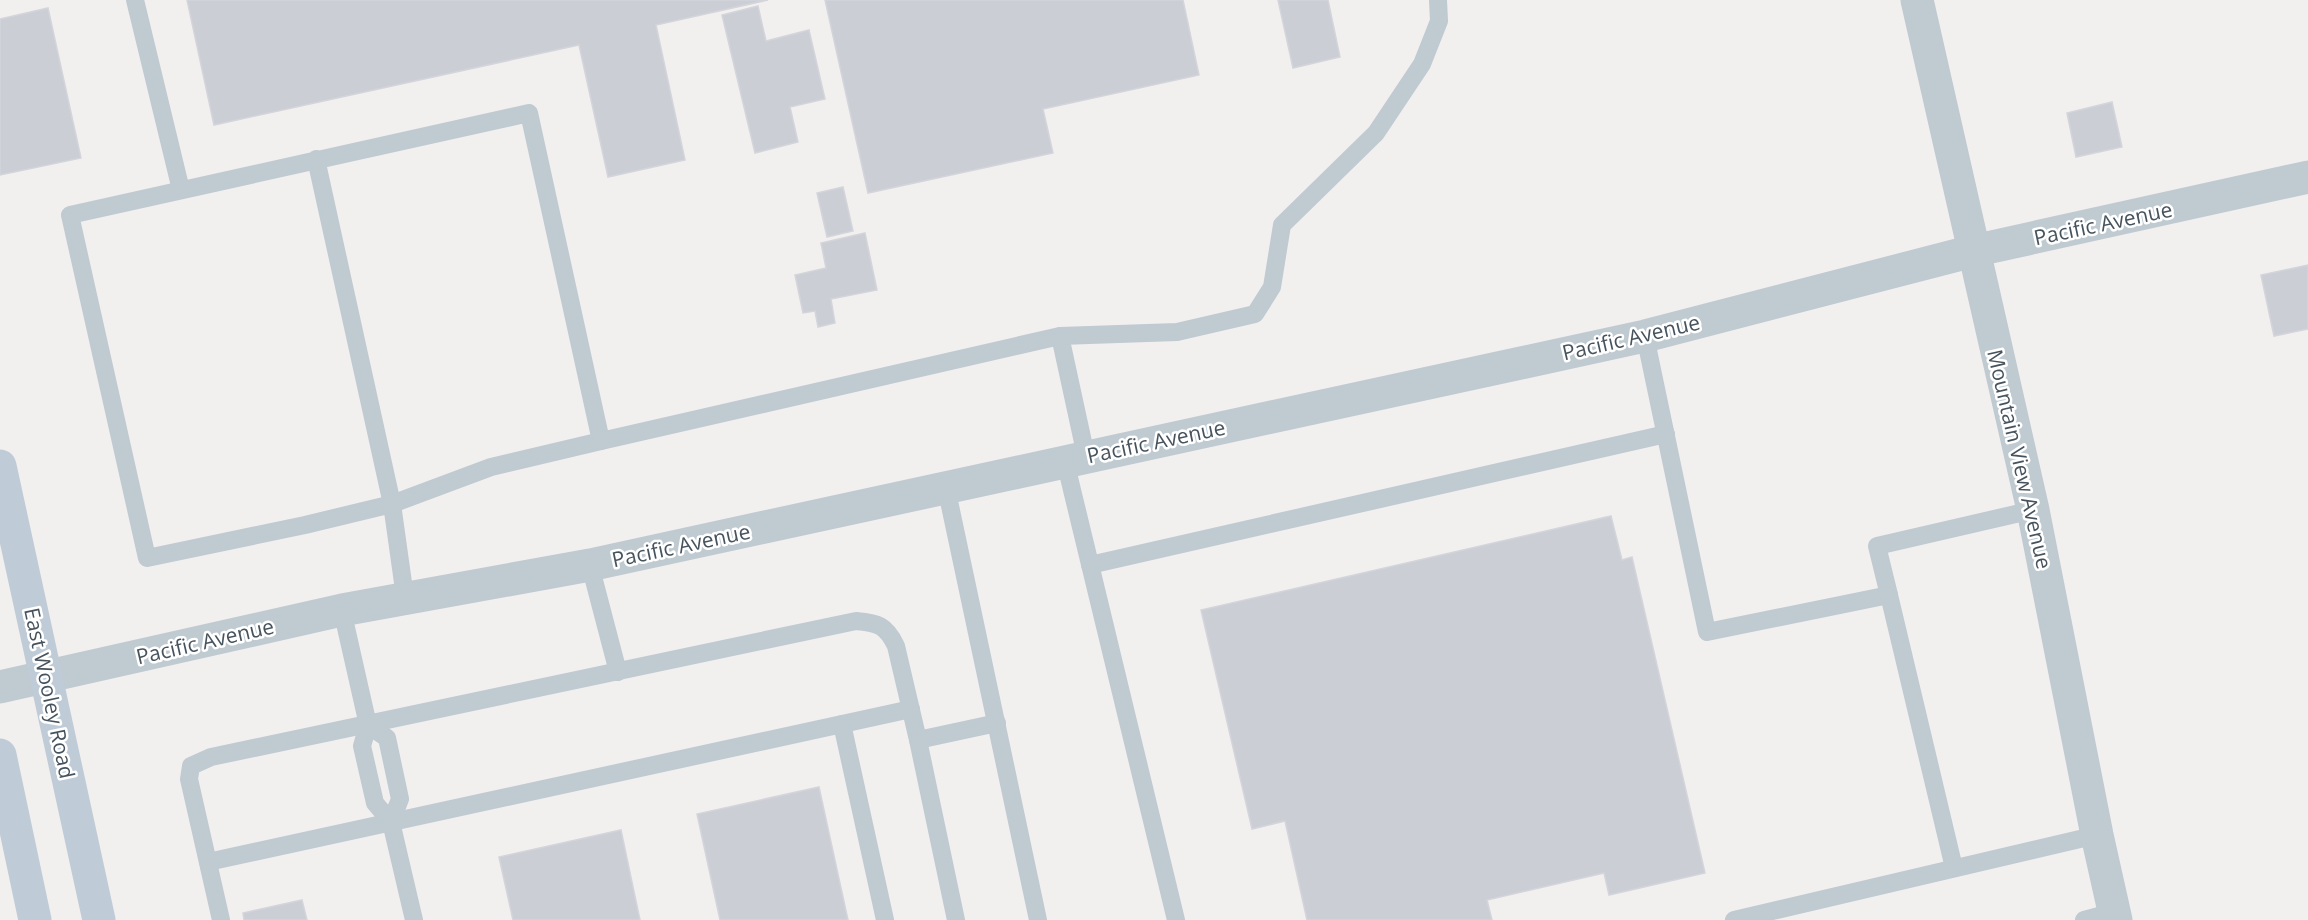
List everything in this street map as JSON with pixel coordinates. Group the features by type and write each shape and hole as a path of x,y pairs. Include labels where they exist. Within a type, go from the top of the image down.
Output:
{"main road":[{"name":"East Wooley Road","path":"0,466 99,920"},
{"path":"0,755 35,920"}],"street":[{"name":"Mountain View Avenue","path":"1917,0 2033,510 2097,835 2105,917"},
{"name":"Pacific Avenue","path":"0,687 342,610 590,565 1645,336 1973,252 2308,177"}],"lane":[{"path":"135,0 181,190"},
{"path":"601,441 529,113 70,215 147,558 392,504 491,467 1060,336 1178,332 1255,314 1272,287 1282,225 1376,134 1422,64 1439,21 1438,0"},
{"path":"316,159 392,504 405,597"},
{"path":"1060,336 1090,565 1176,920"},
{"path":"1645,336 1707,632 1889,595"},
{"path":"1090,565 1666,434"},
{"path":"946,486 1038,920"},
{"path":"1954,868 1877,546 2033,510"},
{"path":"590,565 618,672"},
{"path":"342,610 368,725 362,746 375,803 391,822 414,920"},
{"path":"221,920 189,779 191,766 211,758 856,621 876,623 890,634 896,646 956,920"},
{"path":"208,862 911,709"},
{"path":"918,740 997,723"},
{"path":"842,724 885,920"},
{"path":"368,725 387,738 400,799 391,822"},
{"path":"1734,920 2097,835"}],"building":[{"path":"187,0 768,0 656,25 685,160 608,177 579,45 214,125"},
{"path":"825,0 1183,0 1199,75 1043,109 1053,153 868,193"},
{"path":"1278,0 1328,0 1340,57 1293,68"},
{"path":"758,6 766,41 809,30 825,99 790,107 798,142 755,153 722,15"},
{"path":"48,8 81,158 0,175 0,19"},
{"path":"2112,102 2122,147 2076,157 2067,113"},
{"path":"843,187 853,231 827,237 817,193"},
{"path":"865,233 877,290 831,299 835,323 818,327 815,311 803,313 795,275 826,268 821,243"},
{"path":"2308,265 2308,329 2274,336 2261,275"},
{"path":"1611,516 1622,560 1632,557 1705,873 1609,895 1604,873 1487,900 1492,920 1307,920 1285,821 1252,829 1201,610"},
{"path":"819,787 848,920 720,920 697,814"},
{"path":"621,830 640,920 513,920 499,857"},
{"path":"302,900 307,920 244,920 243,913"}]}
